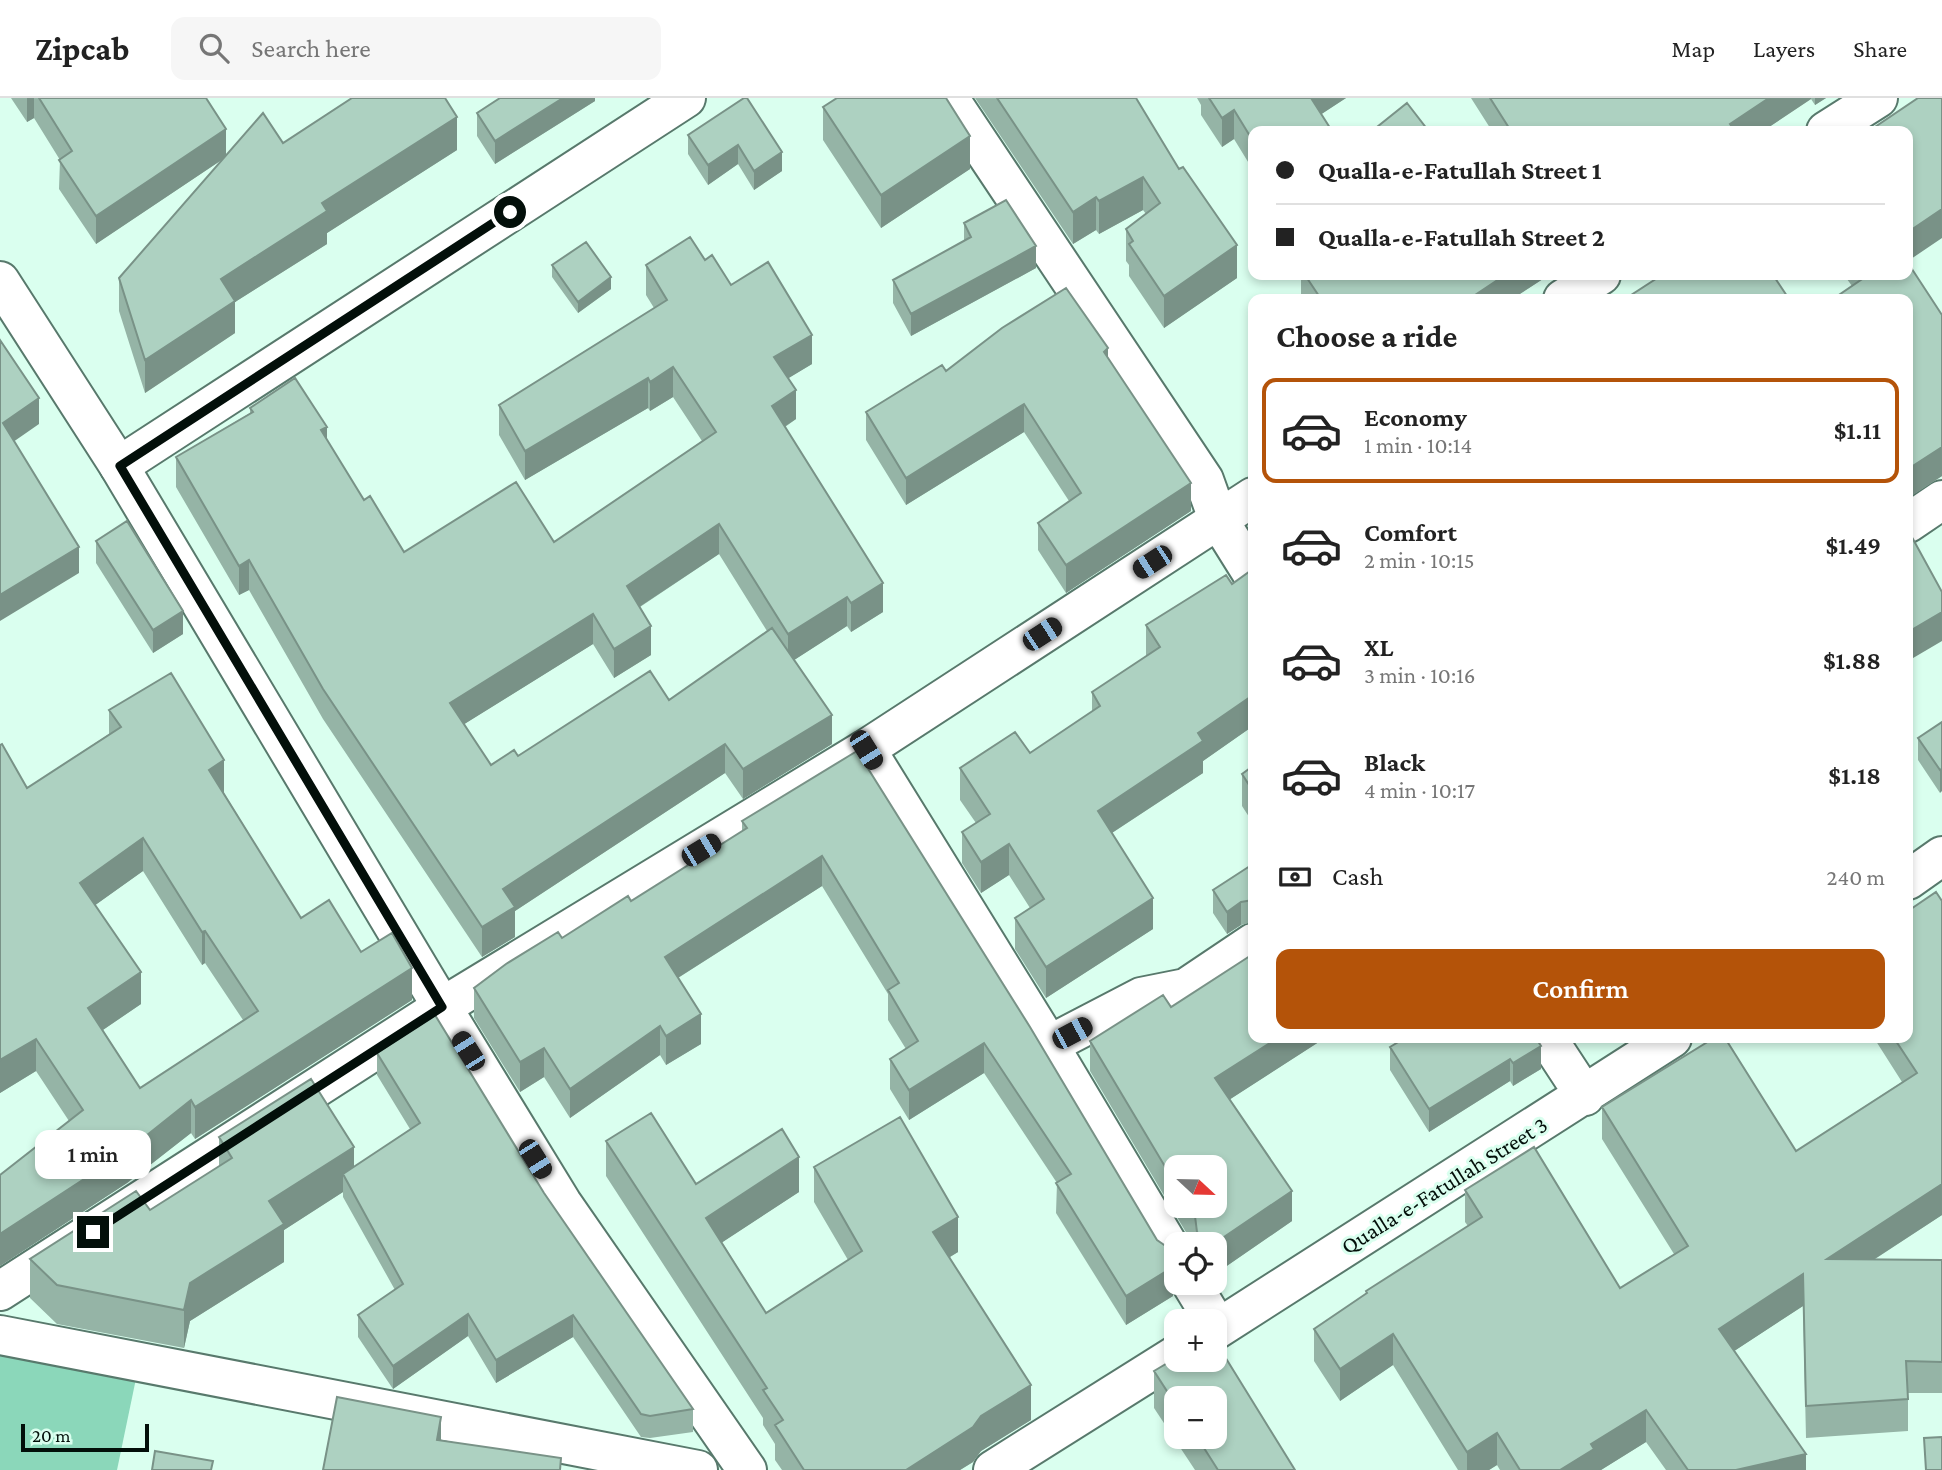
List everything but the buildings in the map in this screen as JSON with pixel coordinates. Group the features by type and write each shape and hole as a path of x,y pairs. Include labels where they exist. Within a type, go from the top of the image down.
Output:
{"street":[{"path":"120,466 686,98"},
{"path":"949,98 1204,480 1218,519 1248,567"},
{"path":"1834,126 1878,98"},
{"path":"1571,294 1593,280"},
{"path":"0,281 120,466 442,1007 562,1203 747,1470"},
{"path":"0,1291 442,1007 866,750 1248,500"},
{"path":"1913,520 1942,500"},
{"path":"866,750 1049,1045 1164,1238"},
{"path":"1913,876 1942,856"},
{"path":"1049,1045 1141,997 1186,988 1248,946"},
{"path":"1550,1043 1585,1096"},
{"name":"Qualla-e-Fatullah Street 3","path":"1227,1319 1585,1096 1664,1043"},
{"path":"0,1335 698,1470"},
{"path":"993,1470 1164,1363"}],"green space":[{"path":"0,1348 138,1369 117,1470 0,1470"}],"route":[{"path":"93,1232 442,1007 120,466 510,212"}]}
